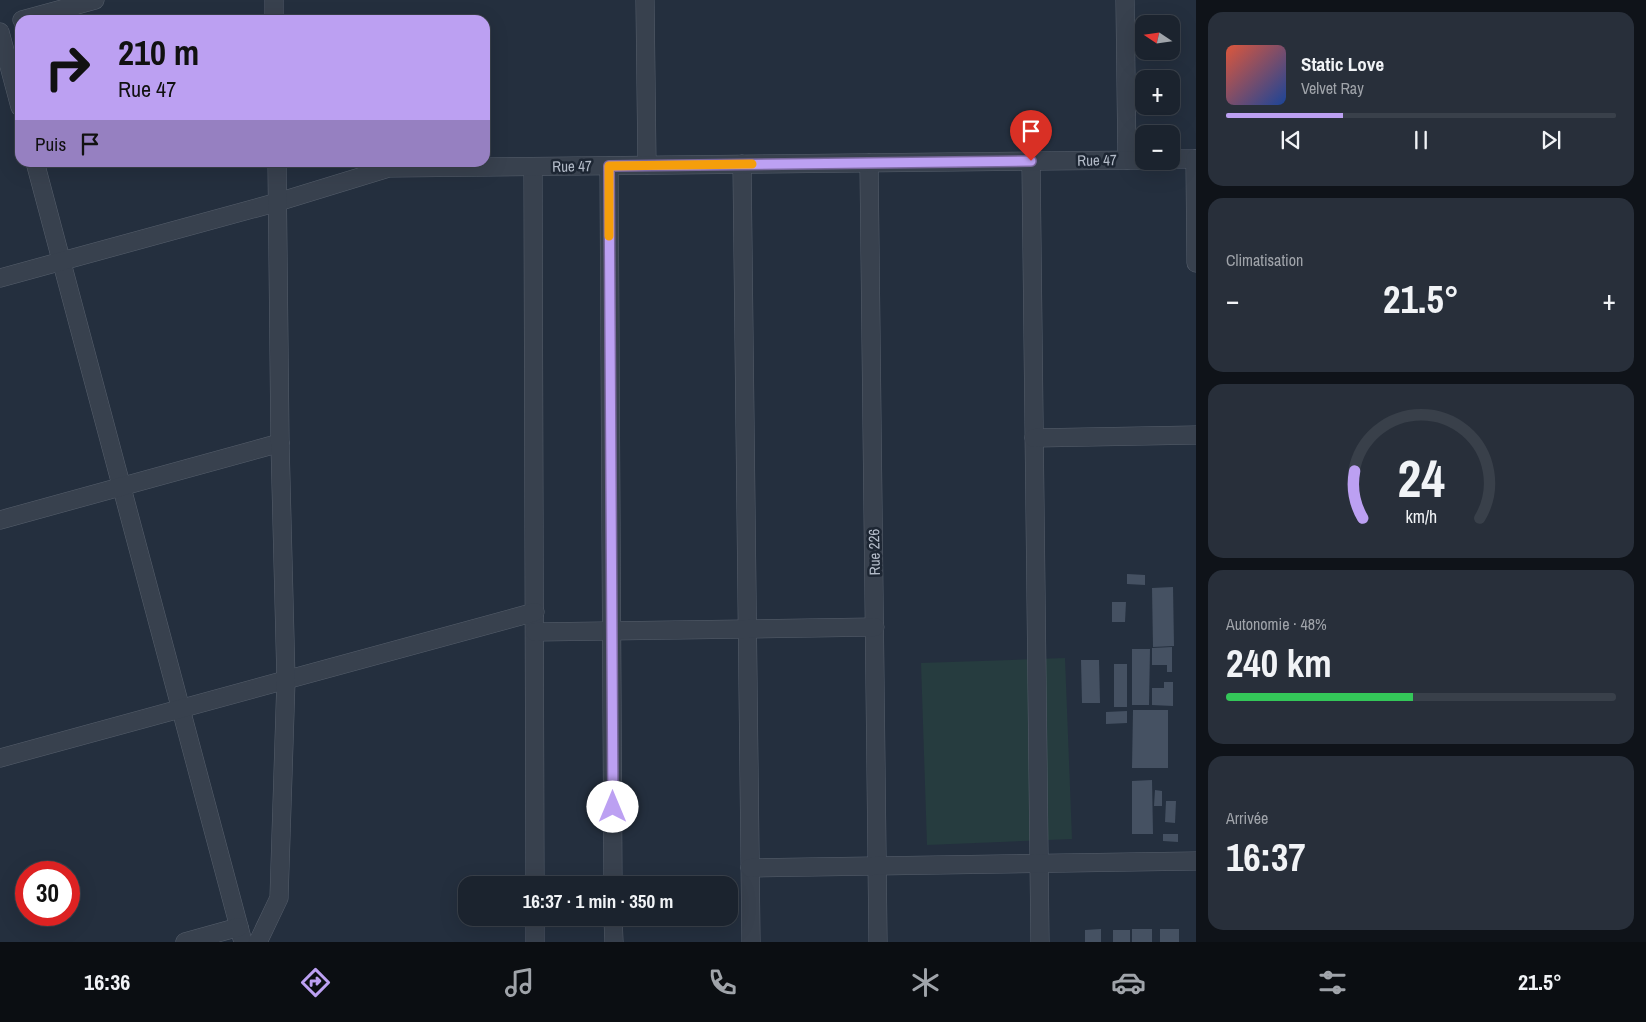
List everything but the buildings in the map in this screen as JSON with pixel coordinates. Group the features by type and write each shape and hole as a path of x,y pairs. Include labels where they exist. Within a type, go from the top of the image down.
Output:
{"street":[{"path":"40,15 95,0"},
{"path":"274,0 274,15"},
{"path":"645,0 646,165"},
{"path":"1125,0 1135,145"},
{"path":"0,26 15,22"},
{"path":"0,32 15,88"},
{"path":"1180,159 1195,159 1196,263"},
{"name":"Rue 47","path":"490,167 1135,160"},
{"path":"1031,161 1040,942"},
{"name":"Rue 226","path":"869,163 878,942"},
{"path":"742,164 751,942"},
{"path":"533,166 535,876"},
{"path":"609,166 613,876"},
{"path":"36,167 241,935 185,942"},
{"path":"258,942 279,898 286,680 280,443 277,167"},
{"name":"Rue 47","path":"0,278 278,202 390,168 462,167"},
{"path":"1034,438 1196,435"},
{"path":"0,520 280,443"},
{"path":"0,758 535,612"},
{"path":"535,632 875,627"},
{"path":"750,868 1196,861"},
{"path":"535,926 535,942"},
{"path":"613,926 614,942"}],"green space":[{"path":"1065,658 1072,839 927,845 921,663"}],"slow traffic":[{"path":"609,236 609,166 752,164"}],"route":[{"path":"613,807 609,166 1031,161"}]}
